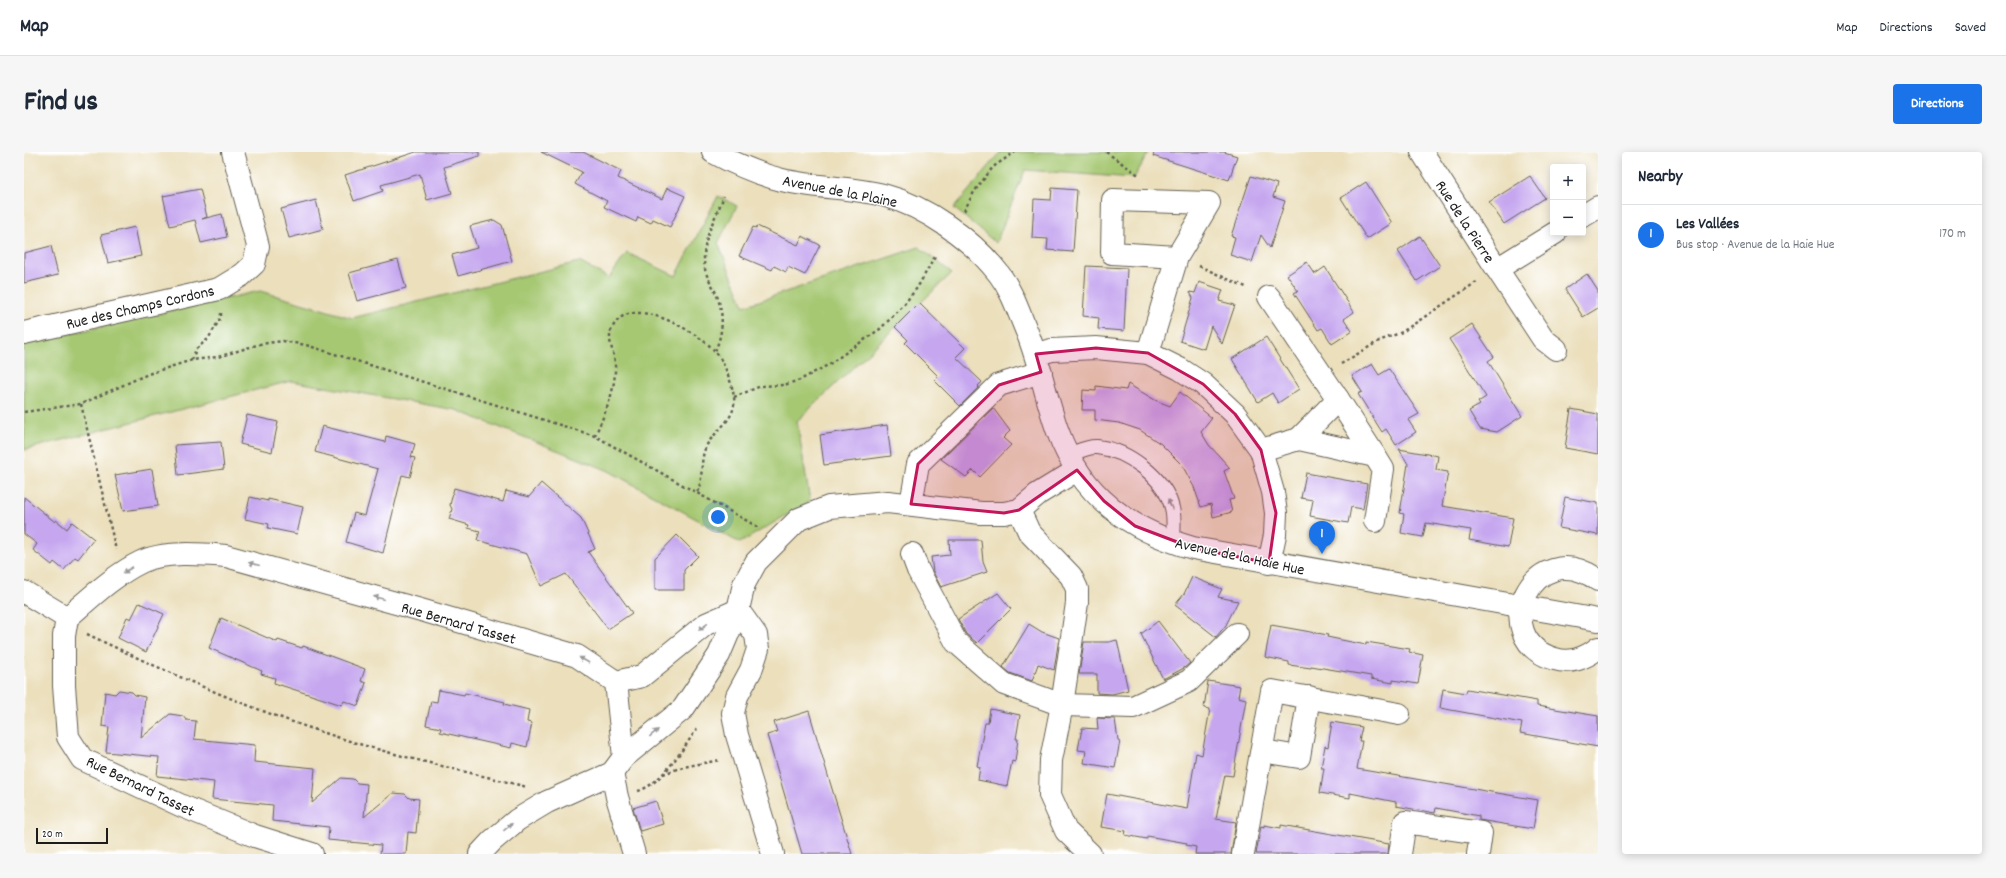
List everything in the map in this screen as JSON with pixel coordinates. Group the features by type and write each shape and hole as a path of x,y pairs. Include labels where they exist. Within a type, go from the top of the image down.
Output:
{"street":[{"name":"Rue des Champs Cordons","path":"24,333 218,289 242,275 254,264 258,246 233,152"},
{"name":"Avenue de la Plaine","path":"713,152 734,163 783,180 882,195 906,203 953,229 971,243 999,274 1013,295 1038,363 1058,431 1072,462"},
{"name":"Rue de la Pierre","path":"1422,152 1543,339 1556,349"},
{"path":"1148,353 1177,256 1209,203 1113,200 1112,253 1177,256"},
{"path":"1586,214 1598,206"},
{"name":"Rue de la Pierre","path":"1497,269 1550,236"},
{"path":"1270,297 1338,399 1382,469 1376,521"},
{"path":"911,504 918,464 999,385 1038,363 1052,350 1096,348 1148,353 1180,369 1204,384 1235,414 1261,450 1276,514 1269,562"},
{"path":"1299,439 1338,399"},
{"path":"1261,450 1299,439 1375,456"},
{"path":"480,854 492,841 517,820 547,802 618,765 683,709 719,654 738,610 744,584 756,562 777,539 799,519 829,507 888,502 981,513 1004,513 1019,510 1072,462"},
{"name":"Avenue de la Haie Hue","path":"1072,462 1088,486 1104,502 1135,526 1173,542 1193,548 1269,562 1598,620"},
{"path":"1019,510 1029,532 1071,576 1077,589 1077,603 1062,705 1051,760 1050,795 1066,831 1090,854"},
{"name":"Rue Bernard Tasset","path":"312,854 255,836 211,818 133,784 82,759 68,737 64,686 64,636 67,618 120,576 141,562 166,556 193,554 226,556 421,610 576,656 616,682"},
{"path":"912,554 918,570 956,642 1004,684 1062,705 1133,707 1188,681 1237,634"},
{"path":"1598,580 1588,573 1576,569 1565,568 1551,571 1533,582 1525,594 1520,606 1521,624 1528,641 1535,649 1548,657 1561,661 1578,659 1591,654 1598,648"},
{"path":"24,592 67,618"},
{"path":"634,854 616,798 618,765 616,682 642,676 706,624 738,610"},
{"path":"738,610 756,635 758,649 750,670 736,696 734,714 744,758 773,854"},
{"path":"1243,854 1272,691 1399,714"},
{"path":"1262,751 1299,758 1308,697"},
{"path":"1400,854 1405,822 1481,833 1478,854"}],"lane":[{"path":"1072,462 1096,447 1110,450 1142,467 1163,487 1173,509 1173,542"}],"path":[{"path":"960,217 974,192 993,167 1015,152"},
{"path":"715,351 721,337 722,313 716,293 705,270 705,246 713,220 724,196"},
{"path":"734,397 761,386 784,385 800,380 828,365 880,329 901,308 917,288 936,255"},
{"path":"1177,256 1270,297"},
{"path":"1322,376 1379,341 1402,332 1497,269"},
{"path":"192,360 196,349 208,339 221,317 222,300 218,289"},
{"path":"594,436 615,386 615,363 609,340 613,329 620,319 634,312 645,312 665,319 691,333 715,351 728,376 734,397 734,408 728,420 708,443 702,455 701,484 697,492"},
{"path":"24,412 81,404 148,374 192,360 218,357 260,344 283,341 314,348 594,436 697,492 777,539"},
{"path":"81,404 116,553 141,562"},
{"path":"67,618 76,629 131,655 256,709 328,734 382,750 535,789"},
{"path":"632,793 643,790 662,774 699,727"},
{"path":"662,774 703,762 744,758"}],"highlighted area":[{"path":"1096,348 1148,353 1203,384 1235,414 1261,450 1276,513 1269,563 1193,548 1135,526 1104,501 1077,470 1019,510 1004,513 911,504 918,464 999,385 1041,372 1036,354"}],"green space":[{"path":"1001,152 1149,152 1134,178 1025,170 996,243 954,208"},
{"path":"718,196 737,206 718,243 744,306 919,247 952,273 797,421 810,501 740,543 607,470 456,410 291,381 24,450 24,344 260,291 352,318 579,262 609,278 627,253 676,276"}],"building":[{"path":"416,152 479,152 479,156 444,167 452,193 427,200 420,174 381,185 383,191 354,201 345,175"},
{"path":"541,152 583,152 621,171 618,178 662,199 667,188 685,196 670,227 653,219 651,223 638,217 636,222 604,207 607,201 575,184 582,172"},
{"path":"1154,152 1224,152 1237,156 1229,180 1153,156"},
{"path":"1251,176 1277,184 1273,197 1285,201 1270,248 1261,235 1252,262 1230,255 1235,237 1231,236"},
{"path":"1530,176 1545,198 1504,224 1489,202"},
{"path":"1366,182 1392,223 1367,239 1341,198"},
{"path":"1052,188 1077,190 1073,252 1047,250 1048,239 1032,238 1034,199 1051,200"},
{"path":"200,189 207,217 202,219 222,214 227,237 201,243 195,220 170,226 163,196"},
{"path":"316,200 323,229 289,238 281,209"},
{"path":"494,220 502,225 512,261 458,276 452,255 477,248 470,226"},
{"path":"757,226 798,245 802,236 820,245 805,275 788,267 786,272 774,266 772,270 739,256 753,227 756,228"},
{"path":"135,227 141,256 108,263 101,235"},
{"path":"1420,236 1440,266 1417,281 1398,251"},
{"path":"51,246 58,275 24,283 24,253"},
{"path":"398,260 406,288 357,301 349,273"},
{"path":"1307,262 1315,274 1325,267 1354,312 1344,319 1352,331 1332,344 1322,328 1318,330 1294,293 1298,291 1287,275"},
{"path":"1086,266 1127,268 1124,331 1098,329 1099,318 1083,316"},
{"path":"1587,274 1598,291 1598,308 1583,317 1565,289"},
{"path":"1199,282 1223,290 1219,301 1235,305 1222,344 1211,326 1204,349 1180,341 1193,298 1190,292 1195,293"},
{"path":"919,303 965,348 956,357 982,382 960,406 934,380 938,376 905,343 908,340 895,327"},
{"path":"1472,324 1494,357 1488,361 1522,416 1497,432 1480,429 1469,411 1480,405 1478,402 1486,397 1449,339"},
{"path":"1266,337 1299,389 1278,403 1272,393 1258,402 1232,359"},
{"path":"1372,364 1379,375 1389,369 1419,414 1408,420 1416,432 1396,445 1386,429 1382,432 1358,394 1362,392 1352,376"},
{"path":"1128,384 1155,400 1170,406 1180,392 1212,418 1201,432 1209,445 1230,468 1224,471 1234,499 1229,500 1232,512 1213,517 1211,504 1201,507 1194,487 1182,465 1161,444 1140,430 1119,423 1095,420 1095,410 1082,410 1083,390 1096,391 1096,386 1126,390"},
{"path":"993,408 1010,431 1003,438 1011,445 980,477 973,470 966,477 941,459"},
{"path":"1571,409 1598,414 1598,454 1565,448"},
{"path":"247,415 278,422 272,452 240,444"},
{"path":"887,425 891,456 824,465 820,435"},
{"path":"322,426 385,442 386,436 415,444 411,457 415,458 410,477 402,475 383,553 346,542 354,513 365,516 378,469 315,452"},
{"path":"221,442 224,469 178,475 175,445"},
{"path":"1399,449 1438,456 1436,470 1448,472 1442,506 1513,518 1508,547 1469,540 1471,530 1426,523 1423,537 1401,533 1404,514 1400,513 1408,464"},
{"path":"152,469 158,506 123,511 115,475"},
{"path":"1306,473 1367,484 1363,509 1351,507 1348,523 1310,516 1313,500 1301,498"},
{"path":"541,483 581,518 595,549 588,552 632,613 608,629 566,574 541,586 527,554 477,540 480,531 468,528 469,525 449,519 452,509 450,505 454,488 503,502 506,491 529,497"},
{"path":"24,497 55,522 56,520 67,529 72,522 94,539 78,559 75,557 64,570 54,562 52,565 33,550 37,544 24,534"},
{"path":"250,497 268,501 268,499 303,507 297,534 268,528 269,524 245,519"},
{"path":"1565,497 1598,503 1598,535 1559,528"},
{"path":"677,535 698,556 684,570 684,590 655,590 655,558"},
{"path":"949,540 981,540 983,562 987,572 941,587 933,572 931,557 950,555"},
{"path":"1192,577 1222,589 1218,597 1238,601 1226,625 1216,637 1175,605 1184,594"},
{"path":"998,593 1011,609 977,643 966,634 958,619"},
{"path":"139,603 164,614 146,652 118,638 127,617 131,619"},
{"path":"221,618 277,642 278,640 302,648 303,646 365,669 361,681 366,683 358,706 344,701 342,705 274,683 275,678 261,674 262,671 209,648"},
{"path":"1158,621 1190,663 1184,668 1163,679 1141,634"},
{"path":"1029,624 1042,632 1059,638 1054,670 1038,664 1032,681 1010,673 1003,667"},
{"path":"1271,625 1328,635 1327,637 1366,645 1366,642 1410,649 1409,652 1423,655 1418,684 1393,680 1393,683 1371,679 1371,676 1311,666 1311,668 1289,665 1289,662 1265,657"},
{"path":"1117,640 1128,690 1112,694 1097,693 1097,674 1079,674 1084,642 1109,642"},
{"path":"1208,681 1240,686 1238,697 1246,699 1233,776 1225,775 1216,819 1236,822 1231,854 1195,854 1196,847 1186,845 1187,843 1147,836 1147,839 1125,835 1126,831 1101,827 1107,794 1187,809 1196,753 1202,755 1210,709 1204,708"},
{"path":"1443,689 1466,693 1467,689 1537,701 1537,706 1598,716 1598,747 1520,733 1522,723 1440,708"},
{"path":"119,690 132,692 135,695 145,697 141,738 170,714 183,716 186,720 196,721 194,739 255,745 254,762 315,768 312,803 341,778 353,779 357,783 367,784 364,817 393,793 405,794 409,798 419,799 416,833 408,832 406,854 380,854 381,845 328,840 329,827 272,821 273,805 212,799 214,782 157,776 159,757 106,752 109,727 102,726 105,692 115,694"},
{"path":"439,690 464,695 465,693 505,702 504,704 529,710 527,722 532,723 527,747 512,743 511,748 440,732 441,728 426,725 431,701 437,702"},
{"path":"990,709 1020,715 1016,739 1018,739 1015,762 1012,761 1007,786 978,780 980,767 977,766 985,723 988,723"},
{"path":"809,711 852,854 802,854 767,735 777,732 774,722"},
{"path":"1097,718 1115,719 1118,740 1120,741 1115,768 1084,763 1086,751 1078,750 1082,728 1098,729"},
{"path":"1332,722 1362,727 1359,741 1362,741 1357,769 1538,800 1533,829 1479,820 1479,816 1436,808 1435,813 1396,806 1396,802 1350,793 1350,798 1320,793 1324,768 1321,768 1325,746 1328,747"},
{"path":"656,801 663,824 640,831 633,808"},
{"path":"1264,825 1281,828 1281,825 1389,844 1388,854 1256,854 1261,826 1264,827"}],"place":[{"name":"Les Vallées","path":"1322,554"}]}
